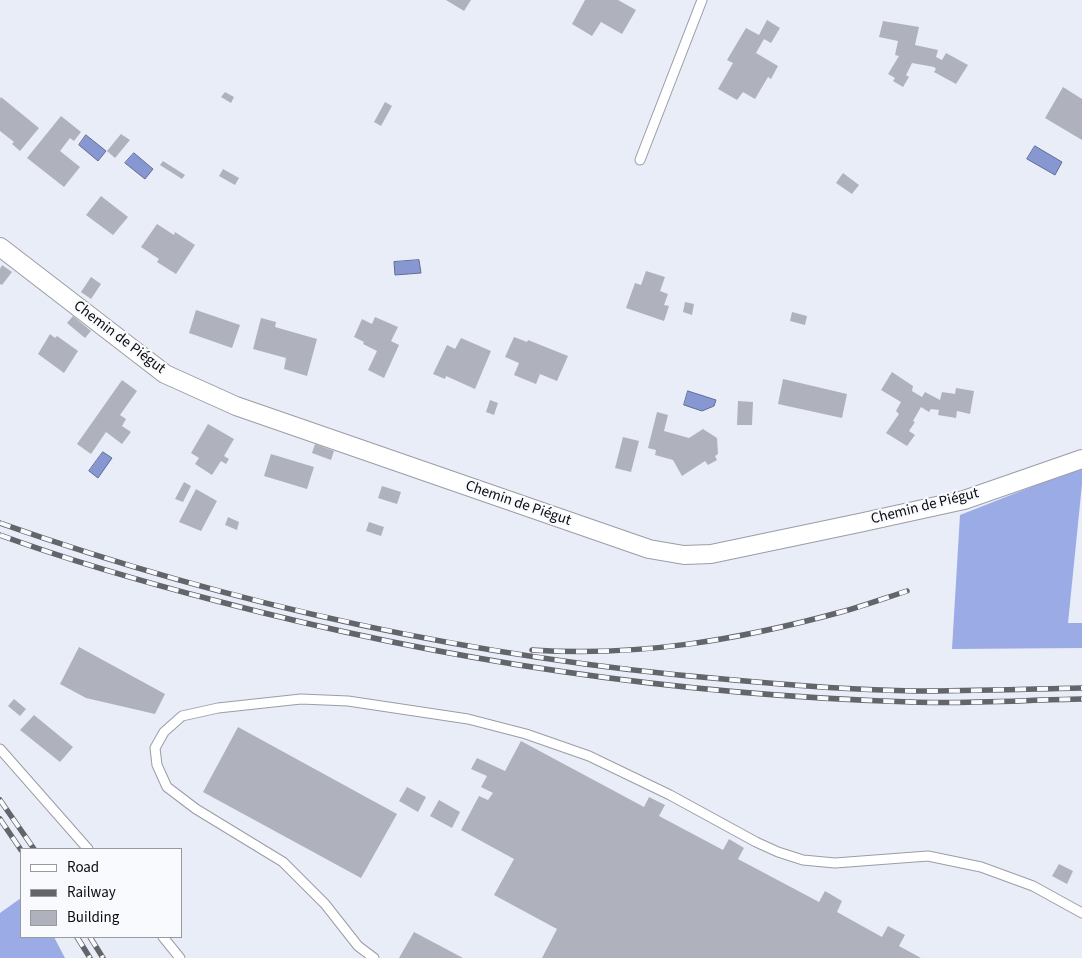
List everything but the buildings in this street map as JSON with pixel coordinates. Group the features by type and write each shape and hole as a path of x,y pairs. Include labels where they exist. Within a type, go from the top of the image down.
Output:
{"street":[{"name":"Chemin de Piégut","path":"0,247 165,374 236,406 649,549 684,555 710,554 869,521 964,500 1082,459"}],"lane":[{"path":"640,160 702,0"},
{"path":"374,958 358,946 325,904 283,862 196,809 167,787 157,765 154,748 164,732 182,716 218,708 301,699 348,701 468,719 526,734 589,756 626,773 756,842 803,860 835,863 928,856 981,866 1033,886 1082,913"},
{"path":"0,749 87,848"},
{"path":"164,938 180,958"}],"shaded area":[{"path":"86,135 106,151 98,161 79,145"},
{"path":"1035,146 1062,162 1055,175 1027,159"},
{"path":"134,153 153,169 145,179 125,163"},
{"path":"419,260 421,273 395,275 394,262"},
{"path":"688,391 716,400 714,406 702,411 684,405"},
{"path":"103,452 112,458 98,478 89,471"},
{"path":"1082,467 1082,484 1068,623 1082,623 1082,648 952,649 960,515"},
{"path":"20,899 20,938 55,938 65,958 0,958 0,913"}],"railway":[{"path":"0,523 176,579 266,603 356,624 447,642 539,657 631,670 844,688 916,691 1082,688"},
{"path":"0,535 135,579 302,622 388,641 561,671 735,692 823,698 932,702 1082,699"},
{"path":"532,650 611,651 688,644 764,631 803,622 866,605 907,591"},
{"path":"0,800 33,848"},
{"path":"0,819 20,849"},
{"path":"78,938 90,958"},
{"path":"91,938 103,958"}]}
